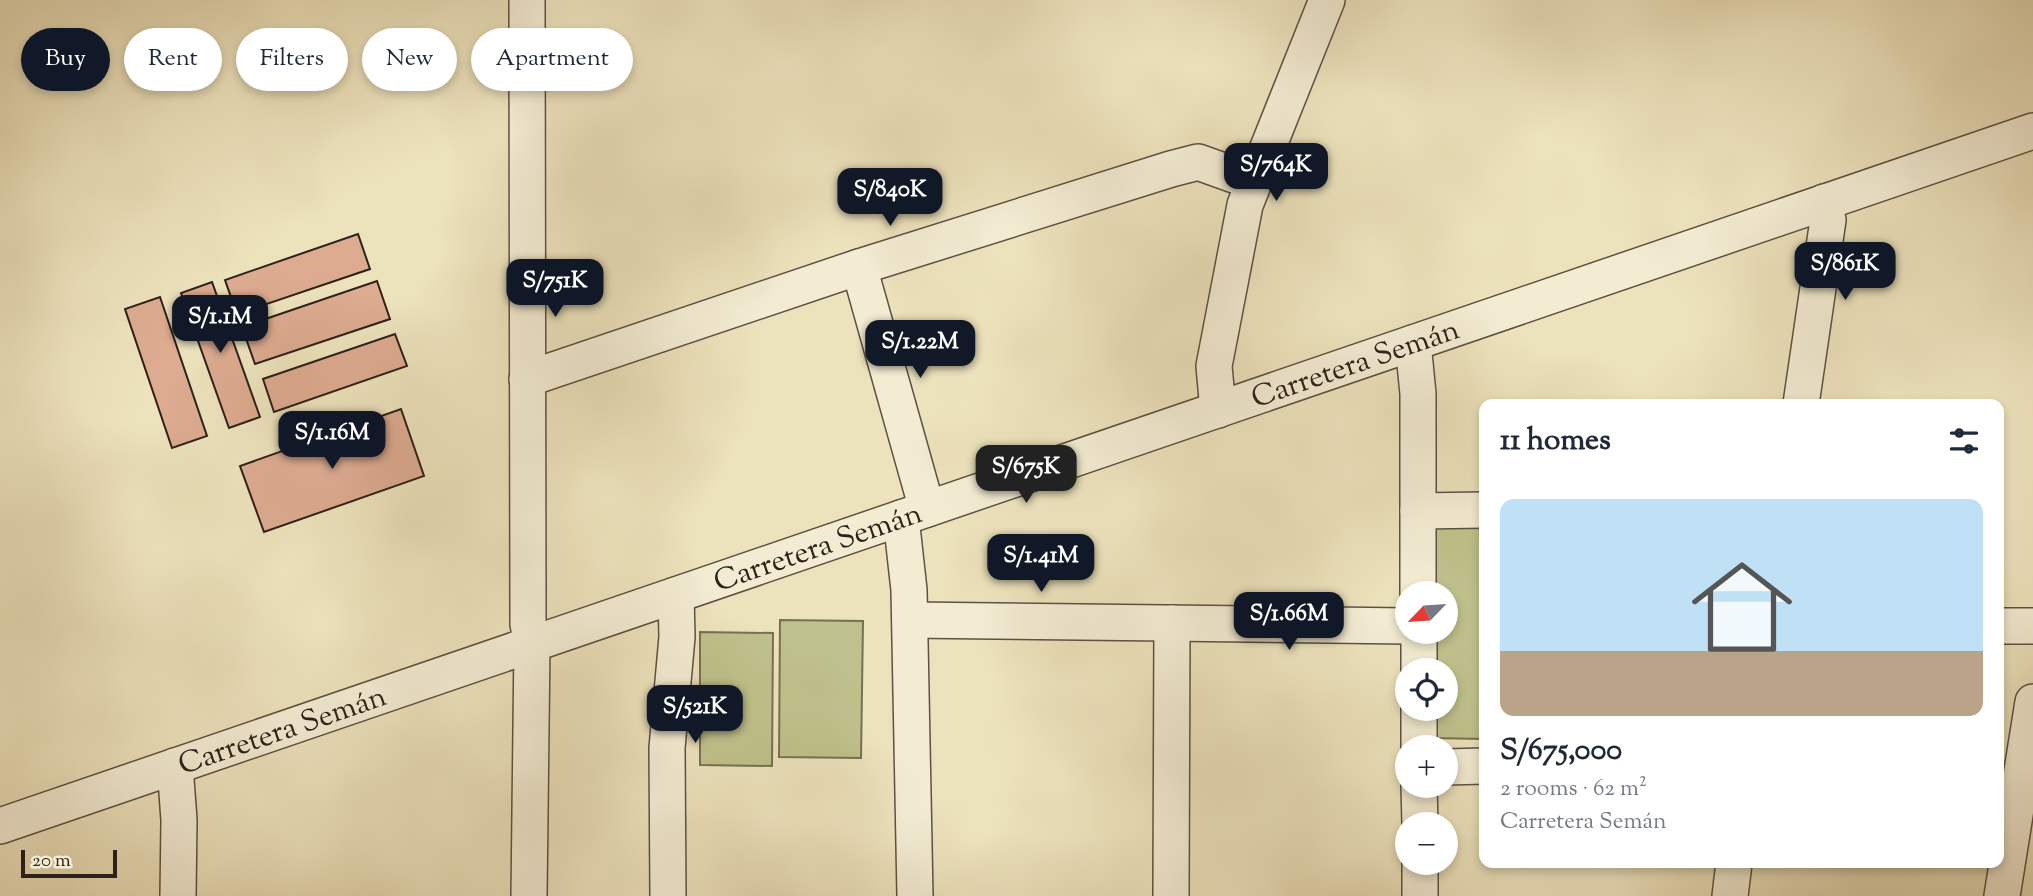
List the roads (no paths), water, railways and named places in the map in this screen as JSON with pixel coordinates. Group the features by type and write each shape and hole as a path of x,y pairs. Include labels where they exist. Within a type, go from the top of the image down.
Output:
{"street":[{"path":"527,0 528,624 532,644 529,896"},
{"path":"1218,410 1214,366 1245,205 1327,0"},
{"name":"Carretera Semán","path":"0,826 2033,131"},
{"path":"527,379 859,267 1171,169 1198,162 1254,182"},
{"path":"1802,399 1829,220 1824,202"},
{"path":"859,267 914,514 909,620 915,896"},
{"path":"1413,343 1418,394 1418,581"},
{"path":"1418,511 1479,510"},
{"path":"668,896 667,748 677,638 676,595"},
{"path":"909,620 1395,626"},
{"path":"1171,896 1172,623"},
{"path":"2004,626 2033,626"},
{"path":"2002,896 2033,702"},
{"path":"175,766 179,820 178,896"},
{"path":"1458,767 1479,766"},
{"path":"1730,896 1733,868"},
{"path":"1420,875 1420,896"}]}
